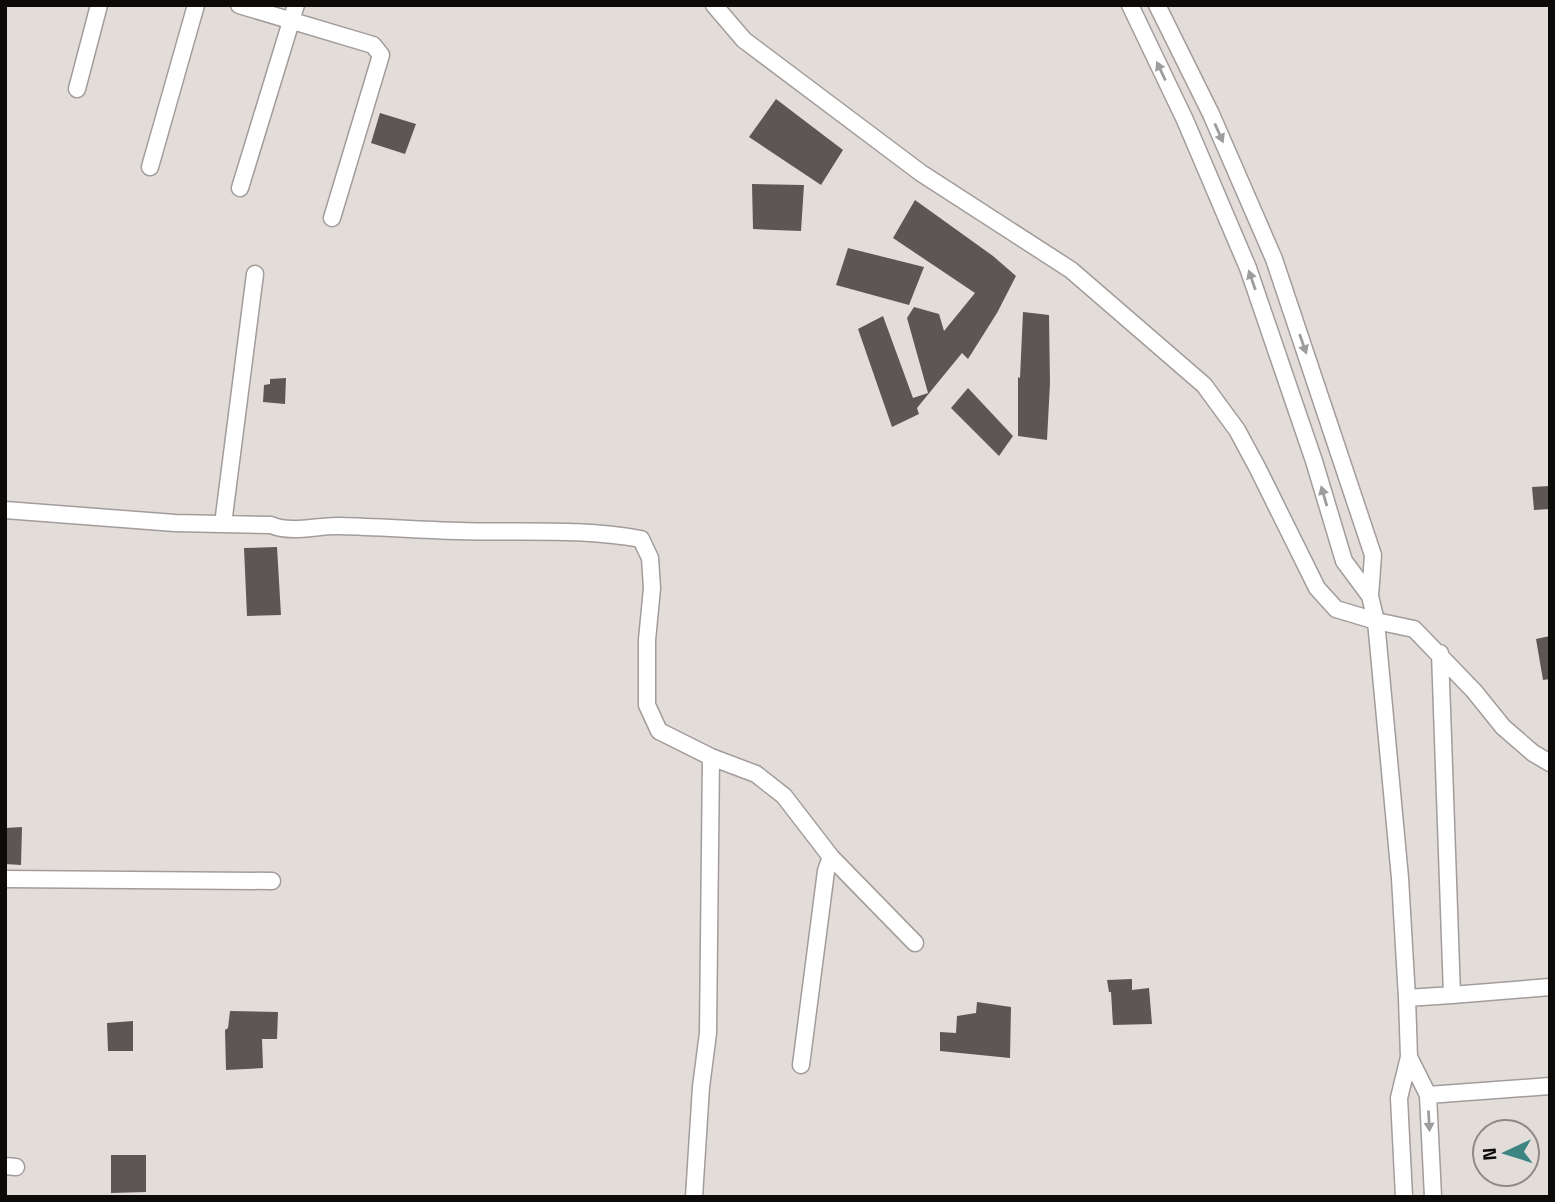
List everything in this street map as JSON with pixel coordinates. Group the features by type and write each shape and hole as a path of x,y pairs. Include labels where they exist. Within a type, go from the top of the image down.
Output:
{"street":[{"path":"77,89 99,5"},
{"path":"150,167 196,5"},
{"path":"239,5 293,13 373,45 381,55 332,218"},
{"path":"714,5 744,40 921,173 1070,270 1204,385 1244,443 1317,588 1336,609 1414,629 1440,653 1503,727 1532,753 1550,763"},
{"path":"1130,5 1185,120 1248,268 1314,461 1344,561 1370,596"},
{"path":"1157,5 1210,114 1274,259 1373,555 1370,596 1376,621 1400,878 1408,998 1409,1058 1399,1098 1404,1197"},
{"path":"240,188 293,13"},
{"path":"223,524 255,274"},
{"path":"5,510 175,523 271,525 281,529 336,526 460,531 527,530 612,534 641,539 650,558 652,588 647,640 647,705 659,731 711,757 756,774 784,796 831,857 915,943"},
{"path":"1440,653 1452,995"},
{"path":"694,1197 701,1087 708,1033 711,757"},
{"path":"801,1065 826,871 831,857"},
{"path":"5,879 272,881"},
{"path":"1408,998 1550,987"},
{"path":"1409,1058 1428,1095 1433,1197"},
{"path":"1428,1095 1550,1086"}],"building":[{"path":"776,99 843,150 821,185 749,137"},
{"path":"380,113 416,124 405,154 371,143"},
{"path":"752,184 804,185 801,231 753,229"},
{"path":"915,200 993,256 1016,276 968,359 962,353 917,408 919,414 892,427 858,329 883,316 913,398 928,393 907,318 914,307 939,314 944,331 975,293 893,238"},
{"path":"848,248 924,267 909,305 836,285"},
{"path":"1023,312 1049,315 1047,440 1018,436 1018,377 1020,378"},
{"path":"286,378 285,404 263,402 264,385 270,384 270,379"},
{"path":"968,388 1013,436 999,456 951,408"},
{"path":"1550,486 1550,509 1534,510 1532,487"},
{"path":"277,547 281,615 247,616 244,548"},
{"path":"1550,636 1550,679 1543,680 1536,639"},
{"path":"22,827 21,865 5,864 5,828"},
{"path":"1132,979 1132,990 1149,988 1152,1024 1113,1025 1111,992 1107,980"},
{"path":"977,1002 1011,1007 1010,1058 940,1051 940,1032 956,1033 957,1016 976,1013"},
{"path":"230,1011 278,1012 277,1039 262,1039 263,1068 226,1070 225,1030 228,1028"},
{"path":"133,1021 133,1051 108,1051 107,1023"},
{"path":"111,1155 146,1155 146,1192 111,1193"}]}
